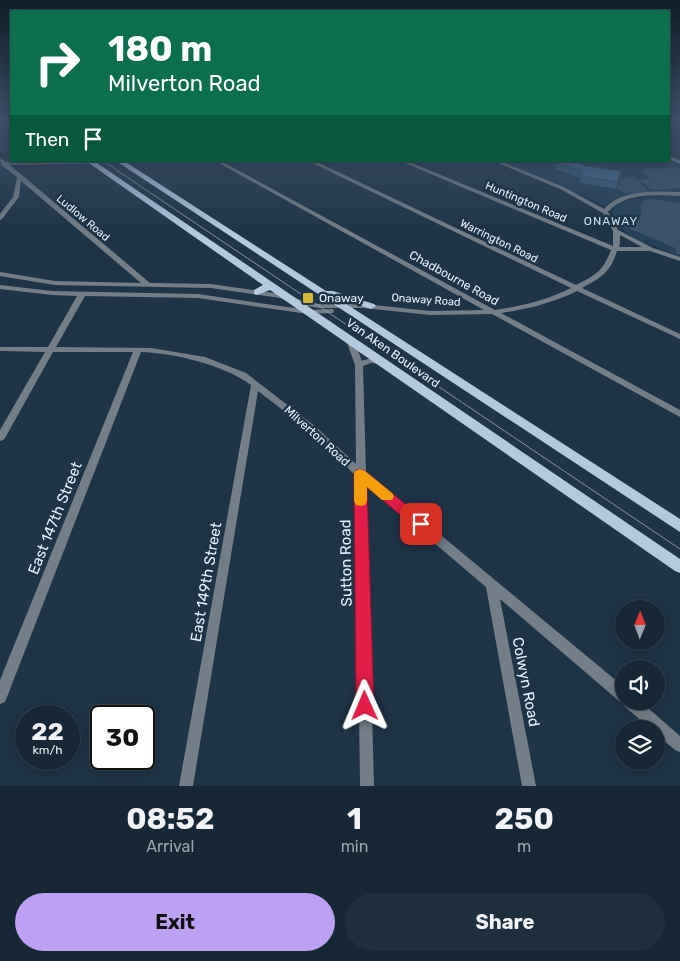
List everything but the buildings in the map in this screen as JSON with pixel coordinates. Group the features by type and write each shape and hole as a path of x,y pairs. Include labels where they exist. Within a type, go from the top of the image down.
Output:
{"main road":[{"name":"Van Aken Boulevard","path":"91,162 680,567"},
{"name":"Van Aken Boulevard","path":"120,162 680,526"},
{"path":"257,292 268,288 268,284"},
{"path":"311,286 368,306"}],"street":[{"path":"1,163 46,162"},
{"name":"Chadbourne Road","path":"219,162 680,414"},
{"name":"Warrington Road","path":"312,162 680,337"},
{"name":"Huntington Road","path":"404,162 616,249"},
{"path":"497,162 562,188 605,212 616,231 616,249 651,250"},
{"name":"Ludlow Road","path":"1,163 147,284"},
{"path":"0,218 11,207 18,191 19,177"},
{"path":"18,191 33,189"},
{"path":"605,212 610,205 628,198 653,194 680,194"},
{"path":"616,231 651,250 680,259"},
{"name":"Onaway Road","path":"0,287 37,292 198,296 308,312 368,306 430,313 494,312 522,308 558,298 577,289 597,277 609,265 616,249"},
{"name":"Onaway Road","path":"1,275 55,283 196,285 274,294 310,305 344,308"},
{"path":"147,284 147,294"},
{"path":"0,438 82,294"},
{"path":"269,305 279,302 278,297 274,294"},
{"name":"Sutton Road","path":"350,340 359,366 367,786"},
{"name":"Milverton Road","path":"0,349 169,352 202,359 236,372 255,384 312,429 360,474 615,688"},
{"name":"East 147th Street","path":"0,697 138,350"},
{"path":"359,366 370,360 380,361"},
{"name":"East 149th Street","path":"186,786 255,384"},
{"name":"Colwyn Road","path":"491,583 529,786"},
{"path":"640,710 680,744"}],"shaded area":[{"path":"670,159 680,164 680,192 623,198 602,205 558,184 501,162 670,162"},
{"path":"676,167 680,170 680,188 652,190 639,180 650,179 641,169"},
{"path":"633,176 649,191 627,194 617,189 622,179"},
{"path":"680,195 680,257 637,240 615,225 611,217 615,206 630,200"},
{"path":"652,199 680,203 680,254 677,254 675,248 619,224 641,215 644,216 641,214 641,203 643,203 643,200"}],"tram line":[{"path":"104,162 680,549"}],"slow traffic":[{"path":"361,501 360,474 387,496"}],"place":[{"name":"Onaway","path":"308,298"}],"district":[{"name":"ONAWAY","path":"611,221"}],"route":[{"path":"365,706 360,474 421,524"}]}
